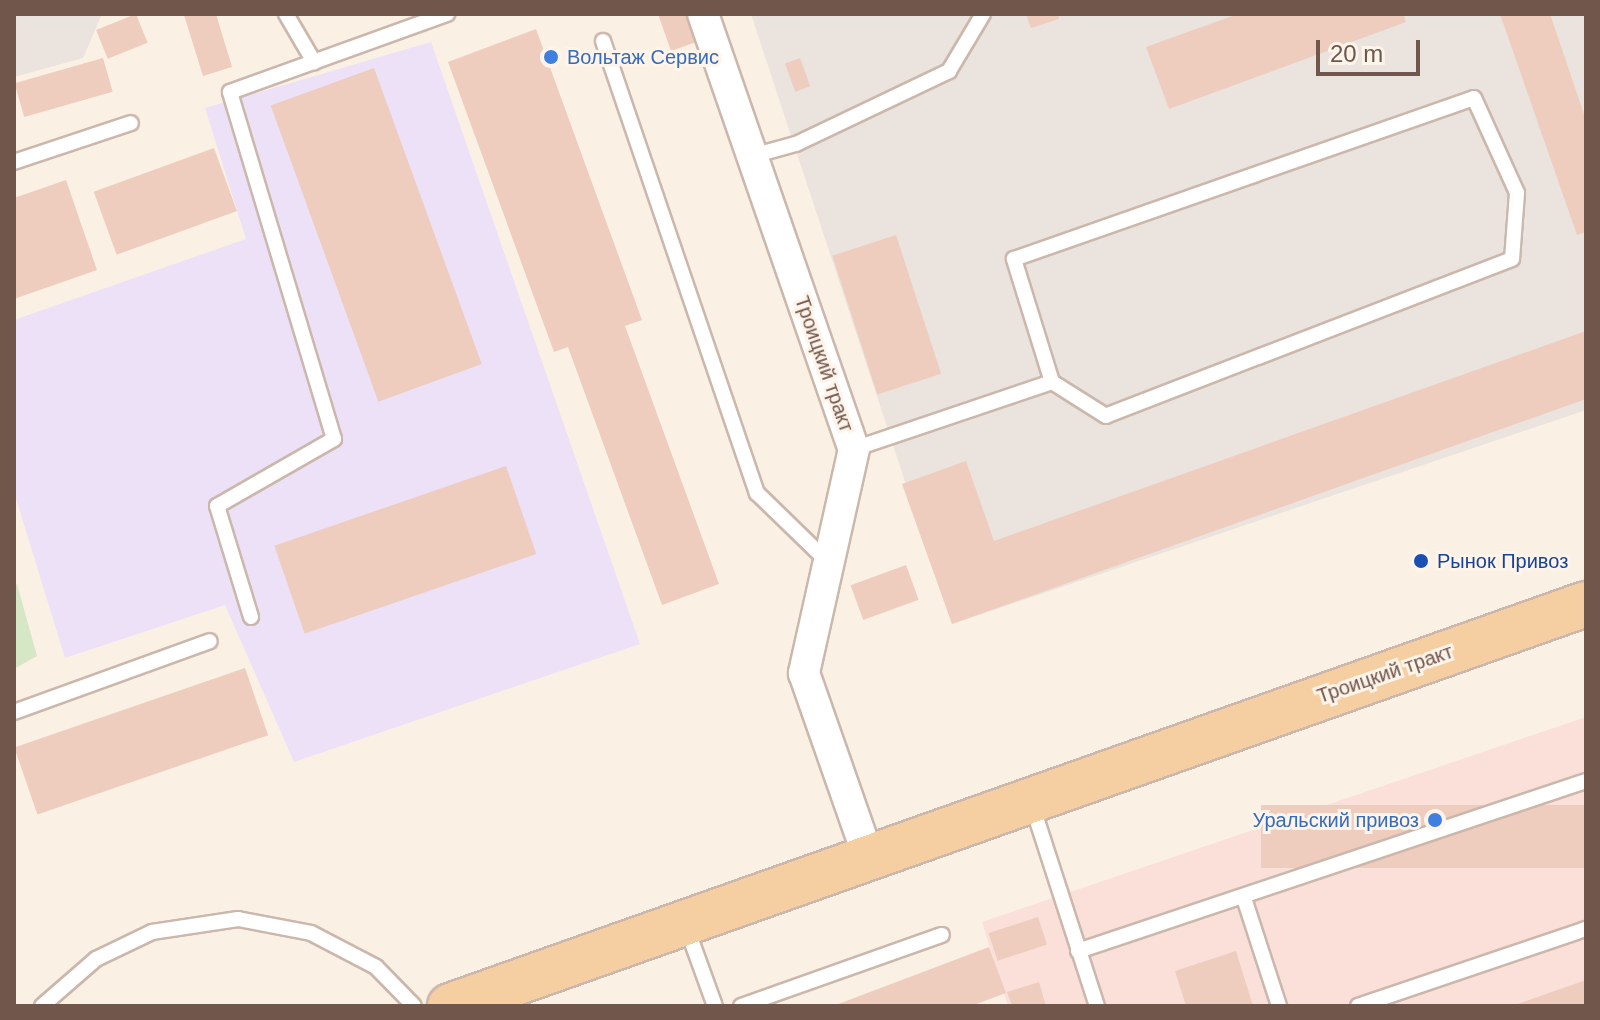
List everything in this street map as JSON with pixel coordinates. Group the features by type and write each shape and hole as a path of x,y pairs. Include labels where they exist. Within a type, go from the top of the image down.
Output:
{"main road":[{"name":"Троицкий тракт","path":"450,1006 1030,798 1586,604"}],"street":[{"name":"Троицкий тракт","path":"703,14 854,449 832,566 804,673 868,856"}],"lane":[{"path":"286,14 314,62"},
{"path":"251,617 217,506 334,439 230,92 314,62 416,19 447,14"},
{"path":"752,156 796,144 949,71 983,14"},
{"path":"603,41 757,493 832,566"},
{"path":"1474,98 1517,193 1512,259 1106,416 1052,382 1014,259 1474,98"},
{"path":"14,162 131,123"},
{"path":"854,449 1052,382"},
{"path":"14,712 210,641"},
{"path":"1078,951 1244,898 1586,781"},
{"path":"1030,798 1097,1006"},
{"path":"1244,898 1279,1006"},
{"path":"42,1006 96,959 152,932 238,919 311,933 376,967 414,1006"},
{"path":"685,921 715,1006"},
{"path":"1358,1006 1586,929"},
{"path":"741,1006 942,935"}],"shaded area":[{"path":"14,14 102,14 83,58 14,77"},
{"path":"751,14 1586,14 1586,410 952,624"},
{"path":"431,42 640,644 294,762 225,605 65,658 14,492 14,320 246,239 205,108"},
{"name":"Уральский привоз","path":"1586,717 1586,1006 1008,1006 982,922"}],"green space":[{"path":"17,584 37,656 14,669 14,585"}],"building":[{"path":"136,14 148,43 108,59 96,30"},
{"path":"216,14 232,67 203,76 184,15"},
{"path":"658,14 690,14 699,41 671,51"},
{"path":"1026,14 1058,14 1059,19 1031,28"},
{"path":"1238,14 1403,14 1406,22 1169,109 1146,47"},
{"path":"1500,14 1550,14 1586,120 1586,232 1577,235"},
{"path":"536,29 642,320 625,326 719,584 662,605 568,347 554,352 448,62"},
{"path":"103,58 113,92 24,117 15,83"},
{"path":"800,58 810,86 795,92 785,63"},
{"path":"374,68 482,364 378,402 271,106"},
{"path":"214,148 237,211 117,255 94,192"},
{"path":"66,180 97,270 14,299 14,198"},
{"path":"896,235 941,374 877,395 832,256"},
{"path":"1586,331 1586,399 952,624 902,484 966,461 994,541"},
{"path":"506,466 536,554 305,634 274,546"},
{"path":"906,565 919,600 863,620 851,585"},
{"path":"245,668 268,735 37,815 14,747"},
{"path":"1261,805 1586,805 1586,868 1261,868"},
{"path":"1038,917 1047,945 998,961 989,933"},
{"path":"989,947 1006,993 971,1006 833,1006"},
{"path":"1236,951 1253,1006 1186,1006 1175,971"},
{"path":"1586,980 1586,1006 1512,1006"},
{"path":"1039,982 1046,1006 1012,1006 1007,992"}],"place":[{"name":"Вольтаж Сервис","path":"551,57"},
{"name":"Рынок Привоз","path":"1421,561"},
{"name":"Уральский привоз","path":"1435,820"}]}
